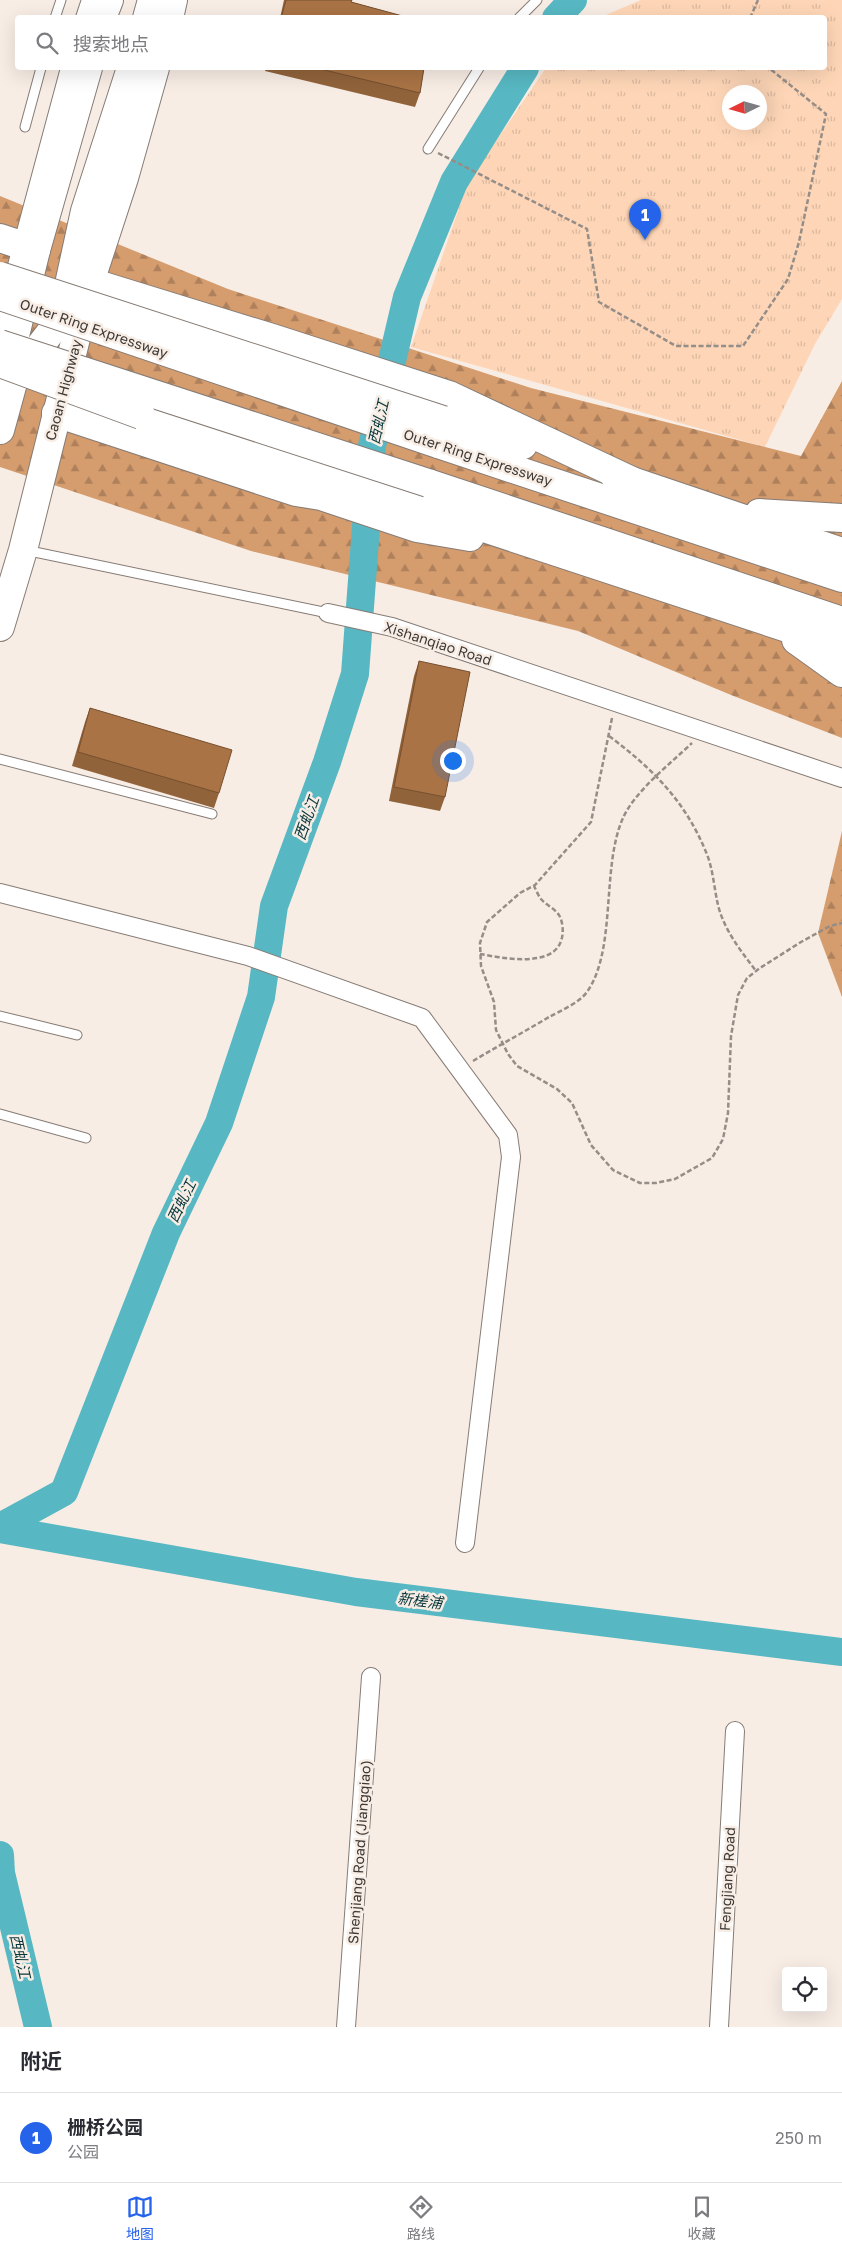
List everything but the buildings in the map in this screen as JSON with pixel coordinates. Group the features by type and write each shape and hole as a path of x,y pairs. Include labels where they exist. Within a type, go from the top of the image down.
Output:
{"highway":[{"path":"103,15 109,0"},
{"path":"148,15 152,0"},
{"path":"169,15 173,0"},
{"path":"0,430 3,386 30,326 39,274 19,244 87,70"},
{"path":"130,70 85,211 61,319 50,377 56,413 296,492 422,506"},
{"name":"Caoan Highway","path":"0,628 23,550 90,282 124,178 154,70"},
{"path":"0,276 632,481 842,552"},
{"path":"3,386 90,282 356,364 443,420"},
{"name":"Outer Ring Expressway","path":"0,296 443,420 842,578"},
{"path":"0,344 422,506 842,621"},
{"path":"3,386 141,416 422,506 842,646"},
{"path":"716,509 842,518"},
{"path":"760,619 802,643 842,673"}],"street":[{"path":"86,15 91,0"},
{"path":"0,329 19,244 69,70"},
{"name":"Xishanqiao Road","path":"328,613 392,627 842,778"},
{"path":"0,892 248,956 422,1018 508,1135 511,1157 466,1543"},
{"name":"Shenjiang Road (Jiangqiao)","path":"346,2027 371,1677"},
{"name":"Fengjiang Road","path":"719,2027 735,1731"}],"lane":[{"path":"56,15 61,0"},
{"path":"522,15 537,0"},
{"path":"25,126 40,70"},
{"path":"428,149 478,70"},
{"name":"Xishanqiao Road","path":"23,550 328,613"},
{"path":"0,759 212,814"},
{"path":"0,1016 77,1035"},
{"path":"0,1114 86,1138"}],"path":[{"path":"751,15 758,0"},
{"path":"428,149 515,191 587,229 599,302 676,346 742,346 788,279 799,242 826,114 771,70"},
{"path":"616,702 591,822 534,886 520,893 487,922 480,943 481,966 494,1002 496,1030 503,1044 517,1066 557,1090 572,1103 591,1145 613,1170 640,1183 656,1183 675,1179 712,1158 723,1139 728,1113 731,1036 738,995 747,978 808,938 830,926 842,923"},
{"path":"459,1069 564,1009 586,994 594,979 601,956 616,839 623,818 636,798 704,732"},
{"path":"608,736 672,792 707,854 718,908 724,922 740,950 756,971"},
{"path":"480,954 503,958 538,958 554,952 560,945 563,926 559,915 542,900 534,886"}],"green space":[{"path":"641,0 842,0 842,299 815,344 765,447 411,347 468,182 545,70 827,70 827,15 606,15"},
{"path":"0,196 228,289 531,388 801,456 842,381 842,738 731,695 578,631 251,551 0,467"},
{"path":"842,831 842,997 818,933"}],"waterway":[{"name":"西虬江","path":"559,15 573,0"},
{"name":"西虬江","path":"0,1527 64,1492 166,1233 219,1123 261,997 274,906 327,762 355,674 372,446 407,297 454,182 524,70"},
{"name":"新槎浦","path":"0,1529 356,1592 842,1652"},
{"name":"西虬江","path":"0,1855 1,1873 38,2027"}],"place":[{"name":"栅桥公园","path":"645,240"}]}
